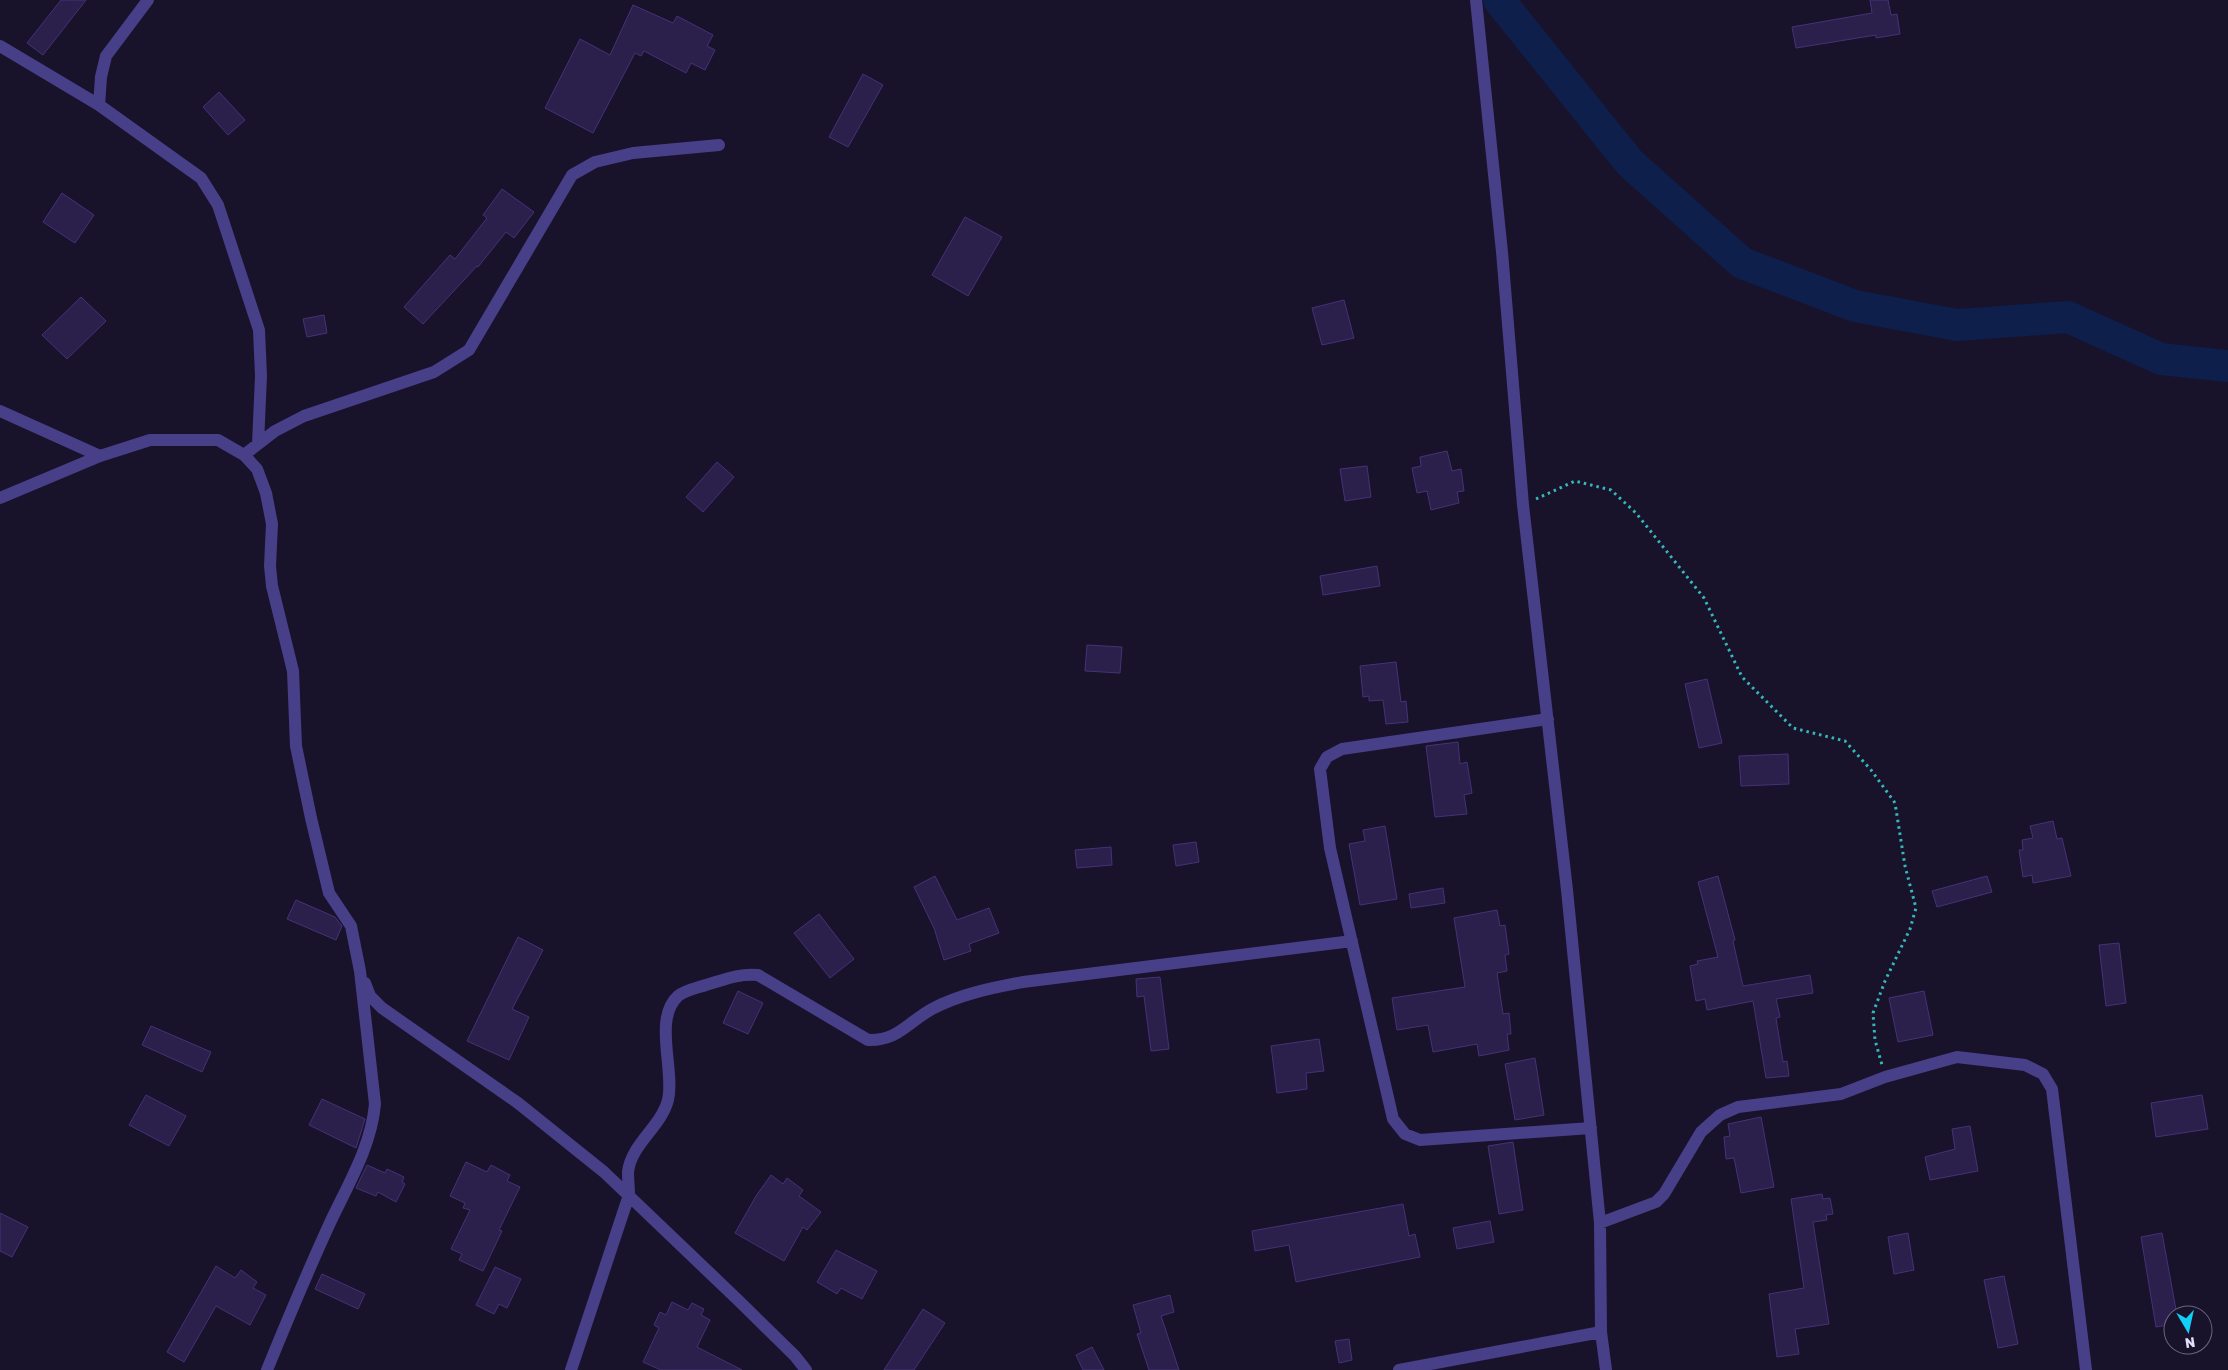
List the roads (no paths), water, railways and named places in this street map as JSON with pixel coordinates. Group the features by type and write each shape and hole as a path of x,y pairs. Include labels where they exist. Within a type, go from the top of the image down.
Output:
{"street":[{"path":"99,105 101,77 106,56 148,0"},
{"path":"1476,0 1502,252 1523,505 1548,718 1591,1128 1600,1223 1601,1332 1606,1370"},
{"path":"0,46 99,105 201,178 218,204 259,330 258,444"},
{"path":"244,455 275,431 304,416 434,372 470,350 572,175 595,162 633,153 719,145"},
{"path":"0,411 100,456"},
{"path":"0,498 100,456 150,440 184,439 218,440 244,455 256,470 266,493 272,524 270,566 272,586 293,671 296,746 329,893 351,926 360,971 375,1084 374,1121 362,1155 300,1287 268,1370"},
{"path":"1548,718 1342,749 1327,757 1320,769 1329,838 1352,941 1394,1119 1404,1134 1420,1140 1591,1128"},
{"path":"571,1370 629,1195 628,1172 631,1161 640,1144 658,1122 668,1100 669,1077 666,1027 671,1006 686,991 744,974 758,975 868,1040 883,1041 932,1009 974,992 1023,982 1352,941"},
{"path":"360,971 370,996 382,1008 518,1103 604,1172 753,1314 806,1370"},
{"path":"1600,1223 1656,1202 1664,1194 1701,1132 1720,1115 1738,1107 1841,1094 1885,1077 1957,1057 2025,1065 2042,1074 2052,1089 2086,1370"},
{"path":"1400,1370 1601,1332"}],"waterway":[{"path":"1499,0 1630,163 1742,263 1855,306 1957,325 2068,317 2161,359 2228,366"}]}
